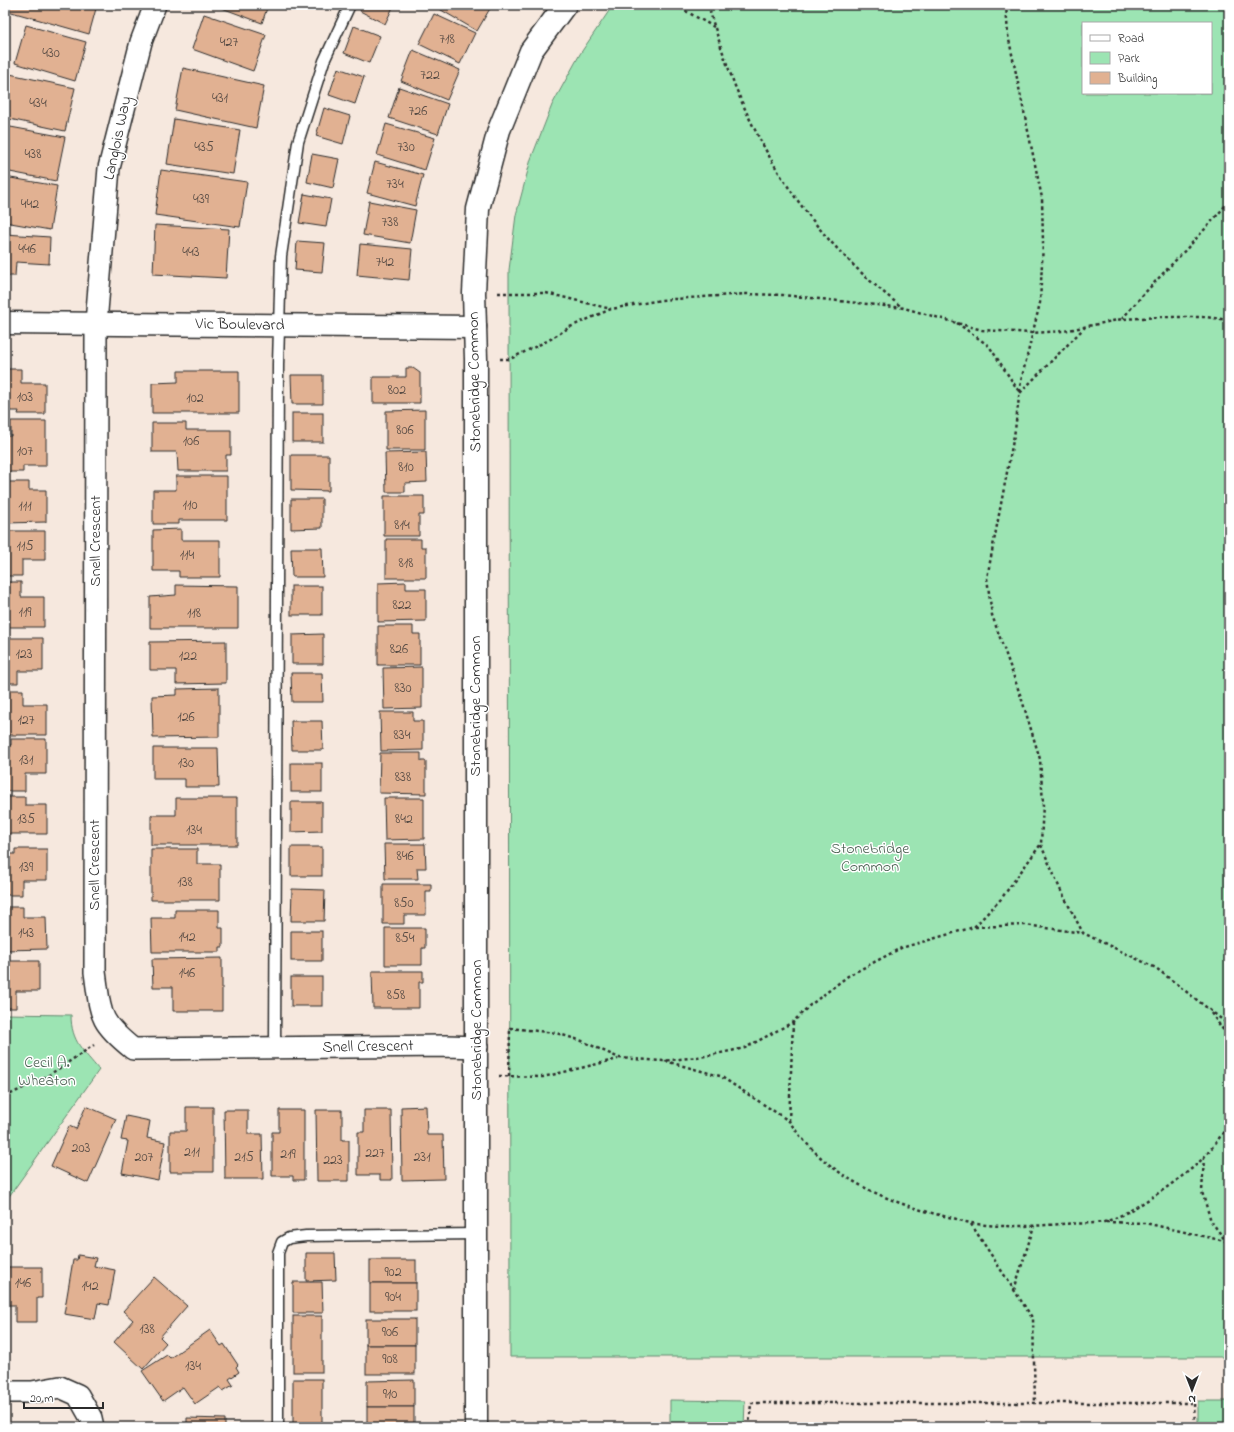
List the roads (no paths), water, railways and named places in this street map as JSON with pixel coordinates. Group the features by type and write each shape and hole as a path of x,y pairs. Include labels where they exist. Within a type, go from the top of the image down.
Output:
{"street":[{"name":"Langlois Way","path":"96,323 109,168 141,42 155,5"},
{"name":"Stonebridge Common","path":"476,1427 476,327 474,293 478,209 499,130 531,51 565,5"},
{"name":"Vic Boulevard","path":"5,323 476,327"},
{"name":"Snell Crescent","path":"96,323 95,972 100,1014 114,1033 133,1049 477,1047"},
{"path":"5,1392 32,1392 60,1387 78,1395 91,1418 92,1427"}],"lane":[{"path":"275,1048 281,256 298,142 324,61 350,5"},
{"path":"278,1427 278,1253 282,1242 289,1238 306,1236 477,1234"}],"park label":[{"name":"Cecil A. Wheaton","path":"47,1072"}]}
